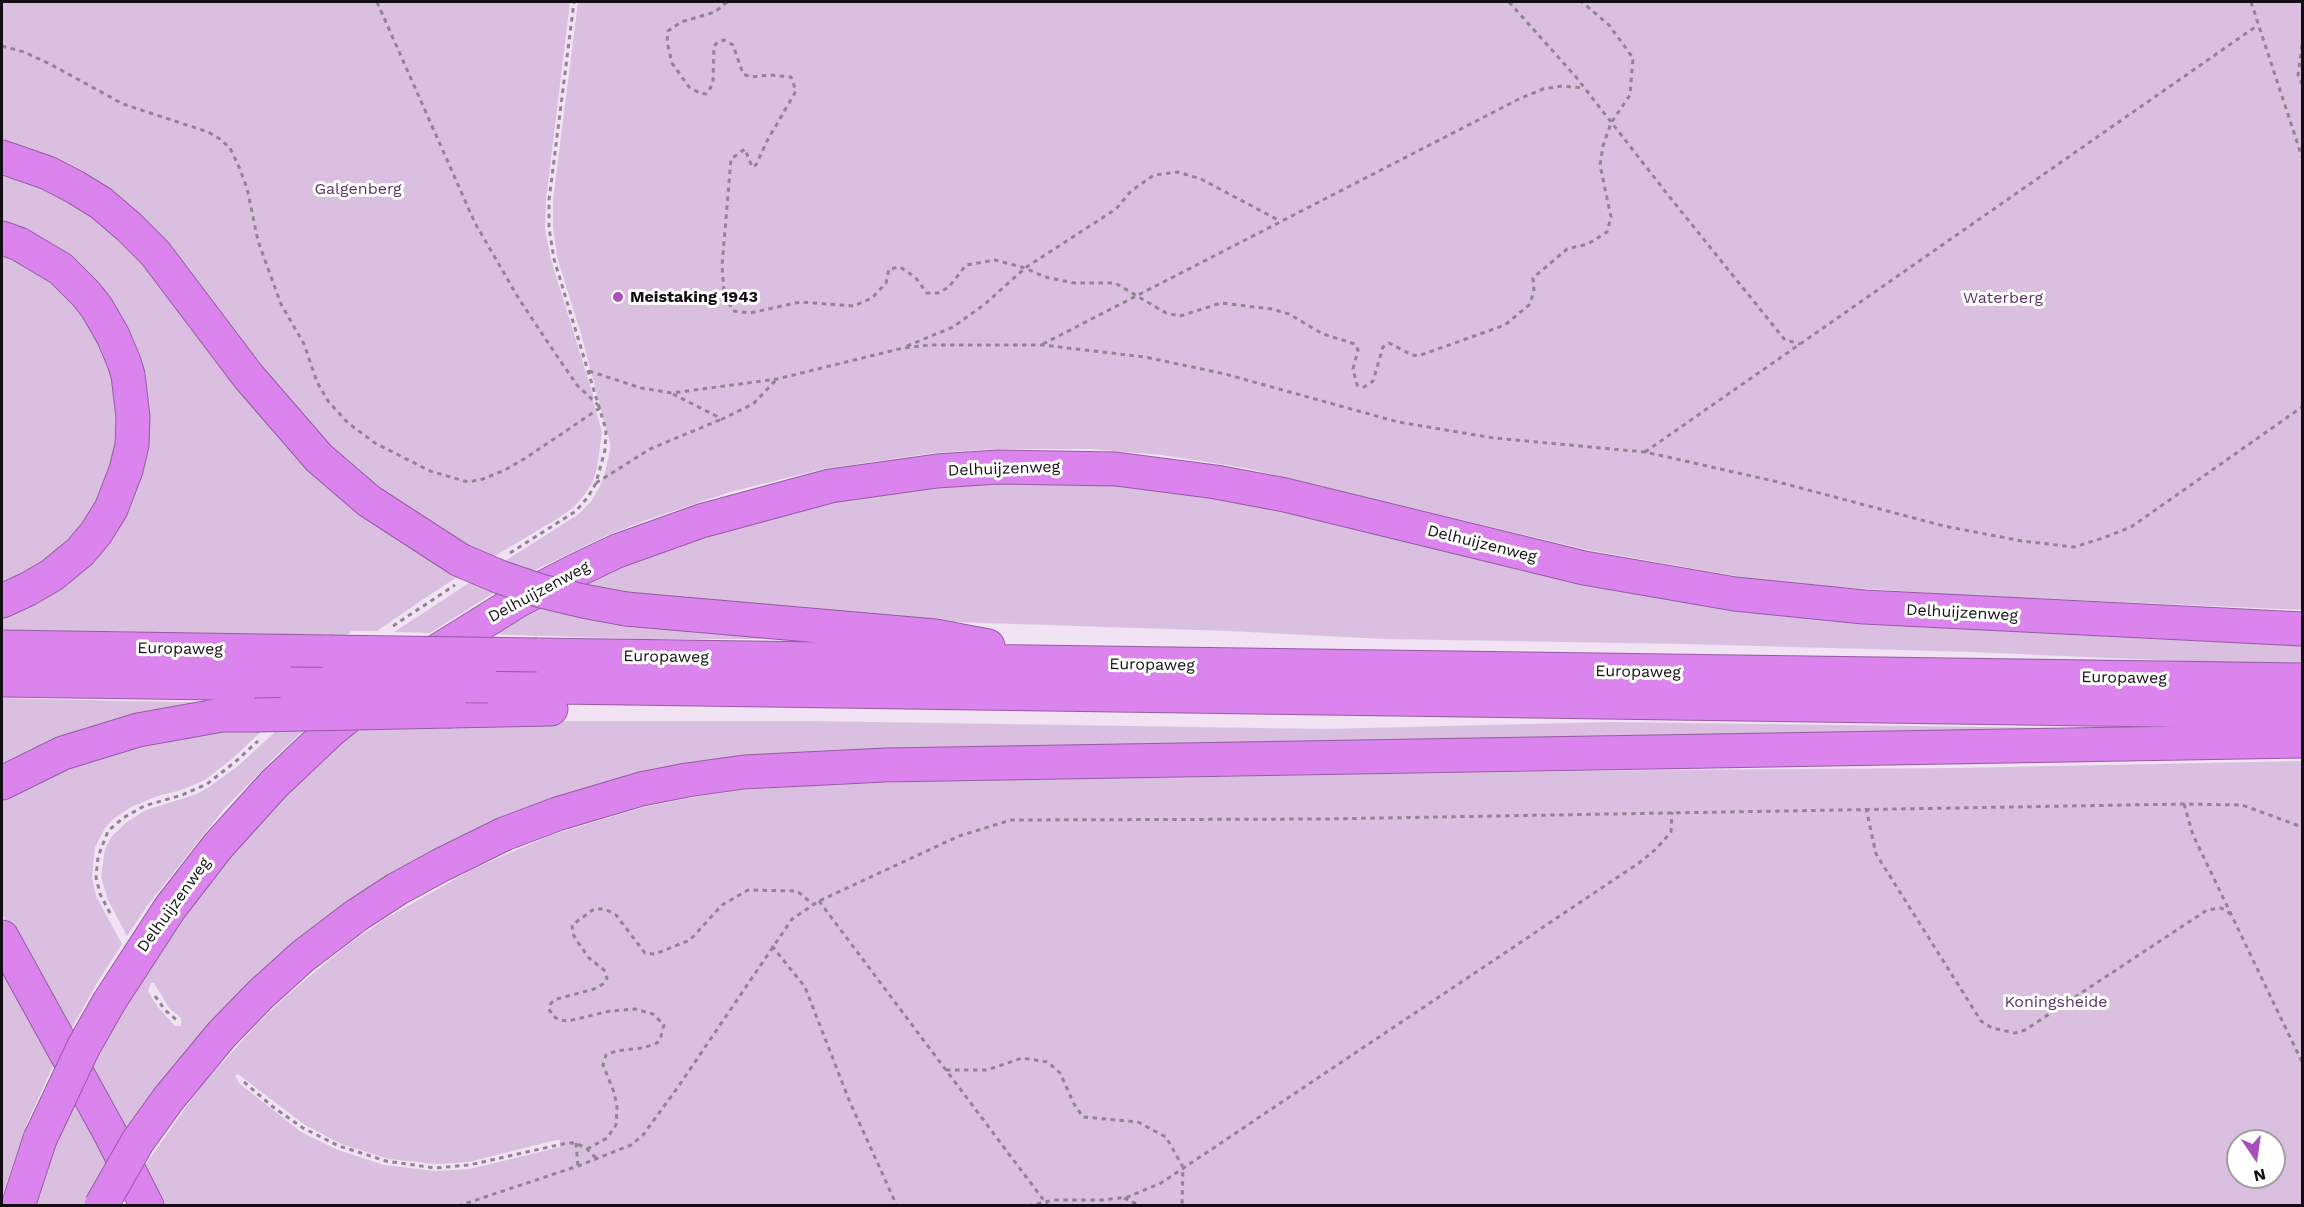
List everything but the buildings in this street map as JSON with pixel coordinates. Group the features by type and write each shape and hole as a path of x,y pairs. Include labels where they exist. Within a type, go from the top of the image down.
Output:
{"highway":[{"path":"2,157 48,172 101,203 129,227 155,253 248,376 319,458 369,501 460,560 541,591 626,609 934,636 1076,664"},
{"path":"2,238 19,244 61,269 97,308 113,336 126,369 133,417 132,445 126,470 111,509 96,533 80,552 52,575 28,590 2,601"},
{"name":"Delhuijzenweg","path":"18,1206 40,1139 84,1046 140,951 186,885 244,816 274,783 329,732 419,663 519,600 617,551 701,521 830,486 937,471 998,467 1059,467 1163,474 1285,495 1584,568 1735,594 1864,608 2302,629"},
{"name":"Europaweg","path":"2,648 2302,680"},
{"name":"Europaweg","path":"2,680 2302,712"},
{"path":"6,781 63,753 138,730 222,716 576,708 727,690"},
{"path":"101,1206 138,1141 169,1098 215,1042 261,994 303,956 357,915 441,865 504,834 558,814 631,792 687,780 744,772 886,765 2302,741"},
{"path":"2,937 110,1133 147,1206"}],"path":[{"path":"377,2 475,223 519,299 559,359 577,385 600,408"},
{"path":"574,2 549,200 549,228 554,259 600,408"},
{"path":"728,2 715,12 681,22 668,31 667,42 672,63 689,87 700,93 705,94 709,91 713,82 714,46 724,40 733,45 743,74 751,77 770,75 791,77 796,91 756,165 753,167 745,149 731,159 722,266 724,293 733,311 750,313 800,302 854,306 873,298 886,283 889,269 900,267 915,277 927,293 938,293 954,283 966,265 995,260 1025,268 1045,277 1074,283 1115,284 1166,313 1180,316 1221,303 1272,309 1289,314 1323,334 1355,344 1358,350 1353,369 1357,385 1364,387 1373,381 1383,347 1389,343 1412,356 1418,356 1504,326 1529,305 1534,292 1533,278 1567,249 1588,244 1607,232 1611,217 1600,165 1603,146 1611,123 1630,95 1633,58 1609,25 1582,2"},
{"path":"1509,2 1584,88 1785,340 1800,344"},
{"path":"2251,2 2302,157"},
{"path":"1645,452 2258,24"},
{"path":"2302,45 2298,75 2302,84"},
{"path":"2,46 42,60 123,104 208,132 230,148 247,188 261,251 281,304 304,344 317,382 328,401 348,423 375,443 429,471 468,482 483,479 524,459 600,408"},
{"path":"1042,345 1280,221 1543,89 1562,86 1584,88"},
{"path":"903,348 952,327 985,304 1025,268 1116,209 1131,191 1154,175 1178,172 1201,179 1280,221"},
{"path":"589,371 641,388 672,393 777,379 903,348 931,345 1042,345 1145,357 1225,374 1398,422 1494,438 1645,452 1778,482 1944,526 2022,541 2074,547 2131,527 2302,407"},
{"path":"596,483 650,450 753,404 777,379"},
{"path":"672,393 722,418"},
{"path":"2184,804 2193,835 2302,1062"},
{"path":"458,1206 578,1166 630,1145 643,1135 678,1088 792,919 819,901 958,836 1011,820 1324,819 2184,804 2242,805 2302,827"},
{"path":"1866,808 1876,854 1981,1021 1992,1028 2015,1033 2025,1030 2206,910 2221,908 2232,915"},
{"path":"1028,1206 1047,1204 1053,1200 1122,1198 1150,1189 1640,863 1671,832 1672,812"},
{"path":"587,1149 607,1138 616,1125 617,1107 614,1092 603,1065 606,1055 657,1043 664,1025 653,1014 635,1009 610,1011 568,1021 552,1016 549,1010 551,1004 557,999 594,989 603,984 607,978 604,970 589,958 577,941 572,925 594,909 605,909 616,915 645,953 656,954 690,940 722,904 747,890 797,891 814,905"},
{"path":"819,901 1047,1204"},
{"path":"772,946 805,987 849,1100 897,1206"},
{"path":"155,996 165,1010 179,1022"},
{"path":"945,1070 987,1070 1022,1058 1048,1062 1060,1073 1074,1104 1083,1117 1138,1122 1166,1137 1183,1167 1182,1206"},
{"path":"244,1082 273,1107 303,1128 339,1146 386,1161 435,1168 470,1165 557,1144 576,1143 587,1149 597,1159"},
{"path":"576,1143 578,1166"},
{"path":"1122,1198 1140,1206"}],"green space":[{"name":"Galgenberg","path":"2,2 570,2 546,200 545,228 551,260 594,398 592,397 602,432 597,468 592,483 573,508 493,557 441,534 326,449 218,316 2,146"},
{"name":"Waterberg","path":"578,2 2302,2 2302,610 1960,595 1840,587 1742,577 1588,550 1245,468 1162,455 1089,449 994,449 934,453 823,469 730,492 644,521 608,535 533,571 505,561 579,514 592,500 600,486 610,451 610,443 581,334 557,257 553,227 553,200"},
{"path":"2,168 39,180 116,228 211,342 465,572 377,631 351,631 347,635 2,630 2,610 87,558 136,367 2,227"},
{"path":"2,250 67,291 109,357 120,437 101,501 60,553 2,586"},
{"path":"1058,478 1219,494 1502,561 2302,640 2302,663 2200,662 1973,652 1685,644 1385,639 1229,631 924,621 675,600 577,583 705,532 883,490"},
{"path":"475,579 500,589 430,633 394,632"},
{"path":"544,601 789,639 635,639 485,634"},
{"path":"2,698 176,702 249,702 2,775"},
{"path":"547,721 811,721 1323,729 1611,722 2138,729 783,756 394,877 126,1137 86,1069 144,966 244,833 358,725","holes":["151,983 154,983 169,1008 181,1018 181,1026 175,1026 157,1006 148,991"]},
{"path":"267,726 233,758 205,780 131,807 112,820 105,828 95,847 92,877 96,896 122,944 68,1035 2,914 2,801 87,759 157,739"},
{"path":"306,728 224,809 147,906 127,936 108,900 101,877 105,849 112,836 127,822 146,810 197,794 209,787 238,766 277,730"},
{"name":"Koningsheide","path":"2302,761 2302,1205 158,1206 142,1170 198,1090 256,1025 285,997 345,947 383,920 473,869 551,835 644,807 743,790 823,785 935,781 1652,770 1959,768","holes":["238,1074 305,1125 341,1144 389,1159 436,1164 469,1162 556,1140 560,1140 560,1147 470,1169 436,1171 384,1165 338,1150 301,1132 240,1084 235,1076"]},
{"path":"2,957 57,1057 28,1121 2,1196"},
{"path":"76,1090 112,1158 86,1205 30,1206"}],"place":[{"name":"Meistaking 1943","path":"618,297"}]}
